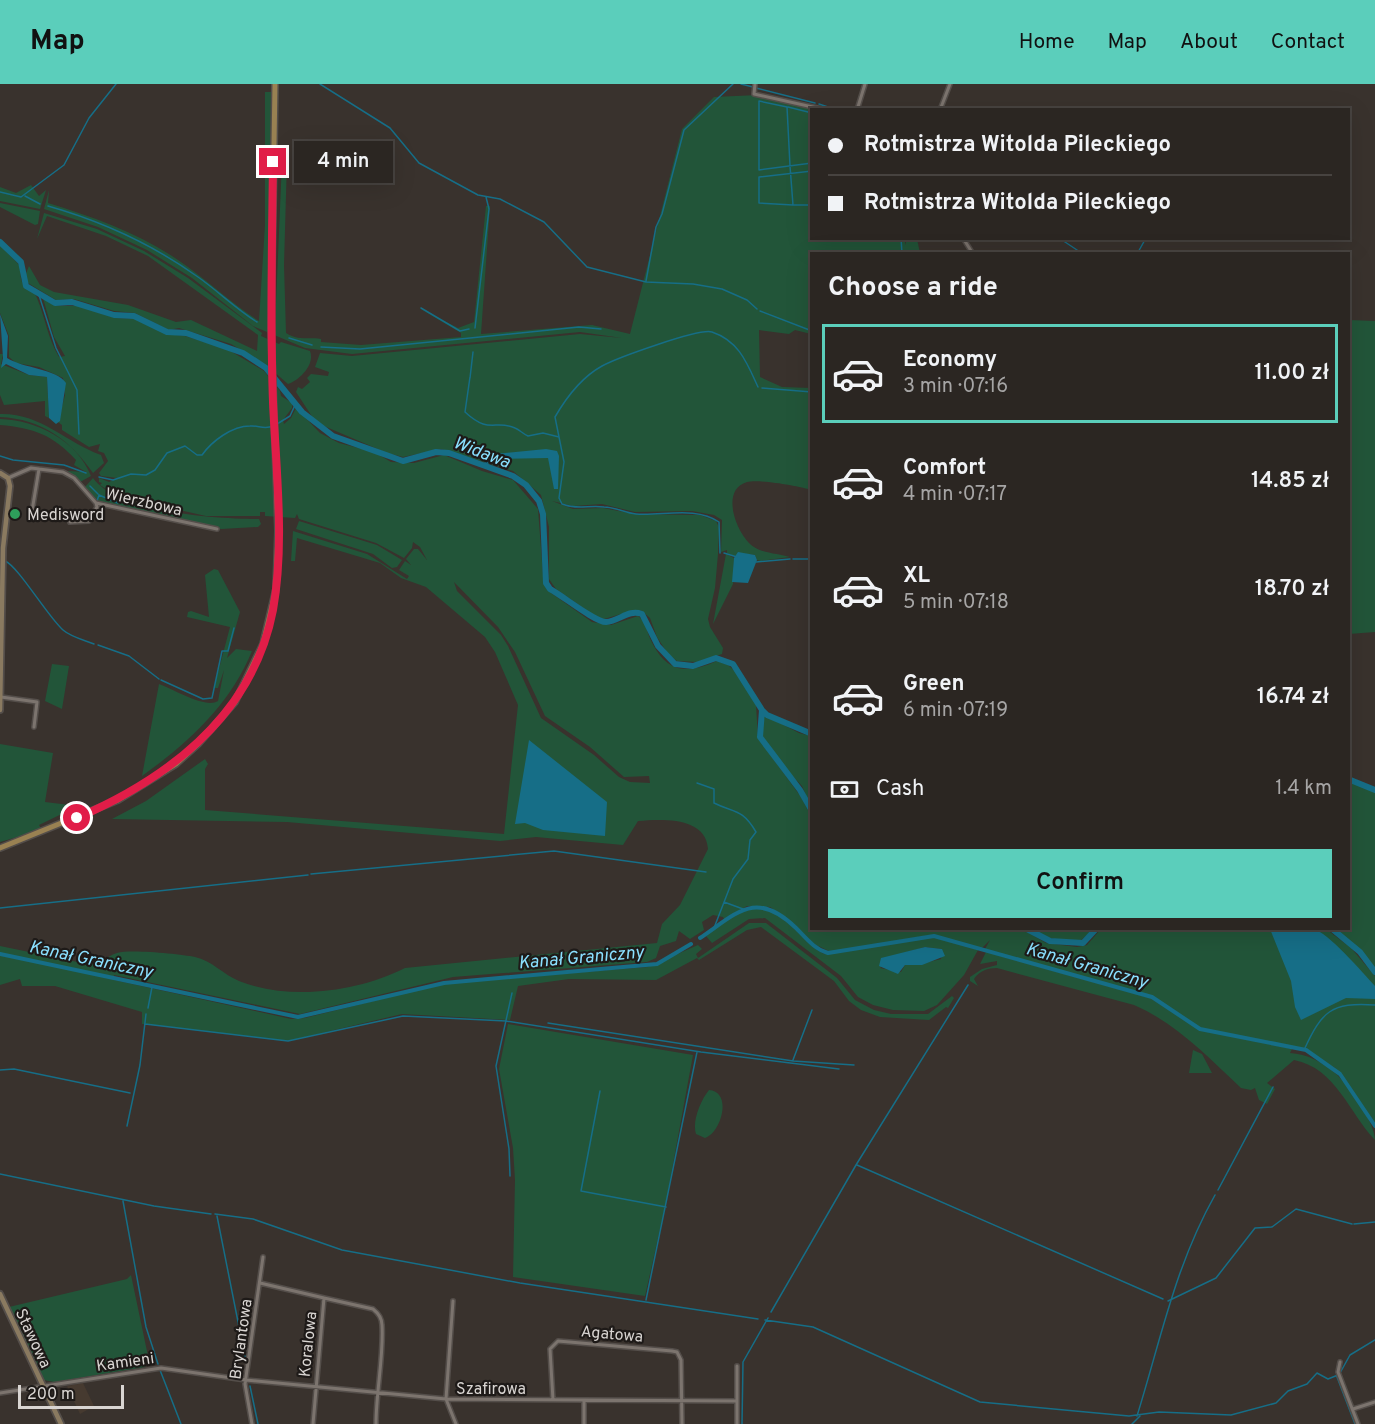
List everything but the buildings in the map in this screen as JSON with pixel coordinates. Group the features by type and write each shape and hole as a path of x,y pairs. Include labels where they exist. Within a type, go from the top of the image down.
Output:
{"main road":[{"path":"0,847 49,830 127,795 176,764 216,725 243,687 268,628 276,590 278,531 271,328 274,84"}],"street":[{"path":"755,84 754,94 817,108"},
{"path":"858,108 865,84"},
{"path":"941,108 950,84"},
{"path":"32,511 39,469"},
{"name":"Wierzbowa","path":"8,478 24,470 39,469 67,473 96,503 217,529"},
{"path":"0,473 8,478 3,548 0,710"},
{"path":"70,522 89,521 97,507 96,503"},
{"path":"2,697 37,702 34,727"},
{"name":"Brylantowa","path":"252,1424 245,1388 263,1257"},
{"name":"Koralowa","path":"260,1282 324,1298 313,1424"},
{"name":"Stawowa","path":"0,1294 61,1424"},
{"path":"324,1298 373,1309 379,1314 382,1325 376,1394 376,1424"},
{"path":"453,1301 446,1400 456,1424"},
{"name":"Agatowa","path":"553,1400 550,1349 558,1341 677,1352 681,1360 682,1401"},
{"path":"1340,1362 1338,1372 1358,1424"},
{"path":"737,1366 737,1424"},
{"name":"Kamieni","path":"0,1393 161,1368 246,1380"},
{"name":"Szafirowa","path":"246,1380 446,1400 737,1401"},
{"path":"584,1401 584,1424"},
{"path":"682,1401 682,1424"},
{"path":"1353,1409 1375,1402"}],"shaded area":[{"path":"83,1383 94,1406 80,1414 67,1386"}],"green space":[{"path":"265,92 271,92 268,328 275,327 282,161 287,160 284,265 286,333 299,338 321,339 321,342 361,345 461,337 461,333 419,308 458,328 474,322 486,206 490,206 481,334 592,325 630,334 682,129 714,97 758,95 815,108 810,108 810,240 904,240 906,245 906,240 917,240 920,252 810,252 810,334 795,330 789,334 759,330 760,377 782,387 810,388 810,490 769,482 747,482 734,494 732,503 737,524 754,547 790,557 761,561 757,560 755,555 739,553 737,557 727,553 727,550 721,552 722,520 714,515 692,511 635,512 602,504 573,506 552,501 573,509 603,508 634,514 700,515 716,521 719,527 718,554 715,588 708,619 710,627 723,648 722,654 697,662 677,661 668,654 657,637 650,618 642,611 635,610 604,619 595,616 556,589 549,579 549,527 541,495 513,471 441,449 403,457 387,453 324,426 313,418 296,392 298,387 302,389 310,382 307,378 311,374 328,376 329,372 315,367 320,353 352,356 580,334 622,338 580,332 352,354 305,348 253,326 192,278 147,250 98,227 44,209 49,190 48,203 99,220 163,250 259,321 265,225"},
{"path":"31,185 39,196 46,190 40,209 0,201 0,187 16,193"},
{"path":"0,203 40,211 38,224 35,225 0,207"},
{"path":"44,213 97,229 144,251 188,278 262,333 261,336 279,344 281,342 310,351 309,366 298,379 288,384 265,364 231,344 179,328 169,330 135,313 114,311 74,299 56,300 28,283 25,276 29,266 40,285 54,292 128,305 176,322 191,320 257,351 258,335 148,256 106,236 47,216 37,239"},
{"path":"0,245 21,267 21,280 37,298 59,357 65,356 54,337 43,298 56,306 78,306 115,318 135,319 167,334 185,336 227,349 264,371 280,391 281,396 292,403 292,408 283,420 284,424 291,418 296,408 320,433 339,443 374,452 391,462 414,463 444,455 482,471 513,480 538,509 543,575 545,586 551,593 592,622 611,625 638,616 644,622 661,657 676,667 694,668 717,661 728,665 737,673 756,705 758,738 801,797 810,814 810,930 1018,930 1046,943 1077,947 1087,945 1100,930 1327,930 1351,948 1375,976 1375,1124 1335,1068 1307,1050 1201,1029 1154,997 985,949 990,940 982,948 930,935 831,952 814,944 770,907 747,906 724,919 713,915 702,922 704,930 690,939 679,931 676,941 660,946 656,958 647,962 453,977 300,1014 114,975 114,980 291,1019 305,1018 446,983 648,967 698,945 702,949 696,954 698,958 749,923 766,923 837,978 855,1000 874,1010 891,1014 928,1014 952,996 954,998 948,1008 946,1007 929,1020 880,1017 861,1010 849,1001 834,981 761,927 747,930 699,960 697,958 656,980 569,979 518,986 510,1020 402,1014 288,1041 142,1024 142,1012 55,986 22,986 20,979 0,985 0,946 87,964 101,962 123,952 155,952 188,956 207,961 239,981 280,991 302,992 345,988 366,983 405,968 657,943 662,924 680,905 708,849 705,838 699,830 691,825 670,820 638,821 623,845 536,837 500,841 287,822 112,819 146,801 205,759 208,764 205,769 205,810 504,834 518,705 495,652 485,637 426,587 401,578 380,563 297,538 295,561 291,561 293,531 367,554 407,579 409,576 399,570 405,561 411,565 406,559 414,549 418,549 427,560 420,547 413,542 412,548 404,558 376,543 299,519 297,514 295,518 265,516 265,512 260,512 260,516 206,516 117,496 99,482 99,478 109,482 117,478 101,476 99,473 108,461 104,453 98,451 100,444 89,447 62,430 62,425 58,422 65,395 63,378 39,367 16,363 9,357 9,336 0,313","holes":["454,582 498,627 515,652 545,716 590,747 624,777 649,776 650,783 630,782 619,777 594,755 541,718 501,635 457,591"]},
{"path":"1350,320 1375,321 1375,632 1350,634"},
{"path":"0,354 3,354 1,364 29,375 47,377 49,418 45,416 45,401 4,405 0,395"},
{"path":"0,414 15,415 40,423 101,455 104,463 93,473 75,451 54,433 29,422 0,417"},
{"path":"0,419 27,423 54,434 76,452 85,463 91,476 80,482 68,471 86,472 74,465 76,460 68,451 42,434 23,428 0,425"},
{"path":"93,478 106,490 146,506 170,512 220,518 259,519 261,524 258,527 221,529 99,502 85,487"},
{"path":"299,521 377,545 402,560 397,567 392,568 373,554 296,529"},
{"path":"726,554 734,558 733,584 713,624"},
{"path":"214,569 218,570 240,612 227,658 236,649 252,651 243,671 220,706 176,750 142,776 159,684 198,701 213,703 218,701 224,670 218,688 214,688 230,627 187,617 188,612 191,611 209,617 205,575"},
{"path":"52,664 69,666 62,709 45,701"},
{"path":"763,714 799,733 810,736 810,805 802,786 782,765 762,735"},
{"path":"0,744 53,753 45,802 78,806 39,825 42,830 0,842"},
{"path":"1350,780 1375,791 1375,968 1337,930 1350,930"},
{"path":"753,908 771,911 779,916 824,954 933,937 978,950 964,975 937,1005 924,1011 893,1010 873,1005 858,997 841,976 765,918 749,919 712,943 706,936 738,913","holes":["925,947 942,949 941,959 917,965 905,965 901,972 880,968 897,955"]},
{"path":"1035,930 1093,930 1080,941 1047,938"},
{"path":"986,952 1150,998 1200,1030 1292,1049 1290,1053 1314,1059 1335,1073 1347,1086 1366,1114 1375,1140 1331,1082 1321,1072 1308,1065 1294,1060 1267,1083 1275,1089 1267,1104 1259,1100 1255,1088 1251,1090 1241,1088 1178,1031 1134,1005 997,968 987,969 978,974 974,979 978,986 970,981 970,977 982,969 997,965 997,961 980,964"},
{"path":"508,1024 693,1055 666,1202 645,1296 513,1277 515,1180 513,1148 499,1069"},
{"path":"1193,1050 1202,1054 1212,1073 1189,1073"},
{"path":"709,1090 716,1092 721,1098 722,1113 716,1129 705,1138 696,1134 695,1124 700,1106"},
{"path":"131,1275 148,1356 145,1367 54,1382 44,1380 9,1307 127,1279"}],"water":[{"path":"0,314 8,336 7,358 55,375 66,383 60,421 56,424 49,418 47,377 29,375 6,364 1,368 3,358"},
{"path":"546,449 557,451 559,456 558,489 554,489 548,458 500,459 482,466 490,455"},
{"path":"738,552 755,555 757,560 748,583 732,582 734,558"},
{"path":"529,740 607,802 605,836 543,830 525,823 515,824"},
{"path":"1270,930 1317,930 1345,954 1375,986 1375,999 1346,998 1301,1020 1295,1007 1291,981"},
{"path":"925,947 942,949 945,956 922,965 905,965 898,974 879,966 881,958"}],"waterway":[{"path":"0,192 21,197 64,165 89,118 116,84"},
{"path":"320,84 390,128 419,163 478,195 500,199 544,222 587,267 646,282 693,284 722,289 747,300 757,309"},
{"path":"646,281 656,227 662,214 684,130 733,84"},
{"path":"741,84 753,87"},
{"path":"756,88 815,103"},
{"path":"759,101 787,107 790,166 759,170 759,101"},
{"path":"819,104 831,108"},
{"path":"788,107 810,112"},
{"path":"790,166 810,163"},
{"path":"790,166 791,173"},
{"path":"791,173 810,171"},
{"path":"791,173 793,205 759,203 759,177 791,173"},
{"path":"25,196 40,204"},
{"path":"475,328 489,209 486,197"},
{"path":"794,205 810,205"},
{"path":"48,206 107,226 163,254 198,277 257,322"},
{"path":"901,240 902,252"},
{"path":"1062,240 1080,252"},
{"path":"1138,252 1145,240"},
{"name":"Widawa","path":"0,242 21,262 26,286 55,303 72,302 114,315 134,316 167,332 186,333 243,353 266,368 302,412 333,436 403,461 436,452 449,453 513,476 526,485 539,501 543,514 546,583 550,589 601,621 611,621 632,613 642,614 658,646 675,664 693,666 716,658 733,664 762,710 760,737 800,790 810,808"},
{"path":"38,292 56,348 77,390 79,434"},
{"path":"421,308 460,331 469,329"},
{"path":"760,311 810,330"},
{"path":"321,347 360,349 579,327 601,329"},
{"path":"720,553 719,522 710,517 690,513 636,514 608,507 573,507 562,504 559,498 564,462 555,417 575,388 602,366 658,344 704,332 712,332 721,336 736,347 746,361 758,387"},
{"path":"289,338 312,345"},
{"path":"470,378 473,352"},
{"path":"470,377 465,412 473,419 486,425 508,426 528,436 543,433 559,437"},
{"path":"762,388 810,392"},
{"path":"277,424 290,416 296,403"},
{"path":"99,477 113,480 131,474 146,475 155,470 167,453 185,446 197,455 202,455 230,431 250,426 267,428 273,426"},
{"path":"0,456 13,460 64,465 86,473"},
{"path":"90,486 98,494"},
{"path":"97,501 99,495 118,503"},
{"path":"724,553 737,557"},
{"path":"756,562 790,559"},
{"path":"793,559 810,559"},
{"path":"5,561 17,572 63,630 94,644"},
{"path":"161,680 203,699 212,698 222,651 228,651 234,628"},
{"path":"98,645 129,656 159,679"},
{"path":"762,710 767,715 810,733"},
{"path":"1350,780 1375,790"},
{"path":"697,783 714,789 714,803 742,815 756,832 750,840 748,859 733,879 714,928"},
{"path":"311,874 554,851 706,872"},
{"path":"0,908 308,875"},
{"path":"724,902 743,909"},
{"name":"Kanał Graniczny","path":"700,938 736,914 758,907 782,916 814,946 828,953 934,936 1152,997 1200,1029 1306,1050 1340,1074 1375,1126"},
{"name":"Widawa","path":"1029,930 1050,941 1083,943 1095,930"},
{"name":"Widawa","path":"1333,930 1360,952 1375,972"},
{"name":"Kanał Graniczny","path":"0,954 298,1017 444,983 657,964 691,944"},
{"path":"771,1312 856,1165 968,985"},
{"path":"148,1008 152,987"},
{"path":"510,1176 509,1149 496,1066 512,993"},
{"path":"1304,1050 1316,1026 1330,1012 1348,1005 1375,1005"},
{"path":"793,1060 812,1010"},
{"path":"127,1126 140,1065 146,1014"},
{"path":"145,1024 288,1041 403,1016 506,1021 701,1052 839,1069"},
{"path":"548,1023 793,1061 854,1065"},
{"path":"646,1300 697,1052"},
{"path":"0,1070 14,1069 130,1093"},
{"path":"1218,1190 1273,1087"},
{"path":"600,1091 581,1191 666,1207"},
{"path":"857,1165 1163,1299"},
{"path":"0,1174 154,1206 211,1214"},
{"path":"1137,1416 1179,1276 1189,1249 1215,1195"},
{"path":"123,1201 146,1327 158,1364"},
{"path":"1168,1301 1216,1278 1255,1228 1272,1227 1296,1209 1352,1224"},
{"path":"215,1214 253,1219 342,1250 520,1283 758,1319"},
{"path":"217,1216 245,1357"},
{"path":"1354,1224 1375,1222"},
{"path":"742,1424 743,1362 768,1318"},
{"path":"765,1320 813,1327 980,1402 1129,1416 1159,1412 1231,1415 1276,1403 1288,1391 1307,1384 1317,1373 1328,1379 1338,1375"},
{"path":"1340,1373 1350,1355 1375,1340"},
{"path":"160,1370 181,1424"},
{"path":"1337,1377 1355,1424"},
{"path":"250,1386 258,1424"},
{"path":"1132,1424 1140,1416"}],"place":[{"name":"Medisword","path":"15,514"}],"route":[{"path":"77,818 118,800 145,784 176,764 198,744 235,702 256,661 268,628 276,590 278,531 271,328 273,162"}]}
